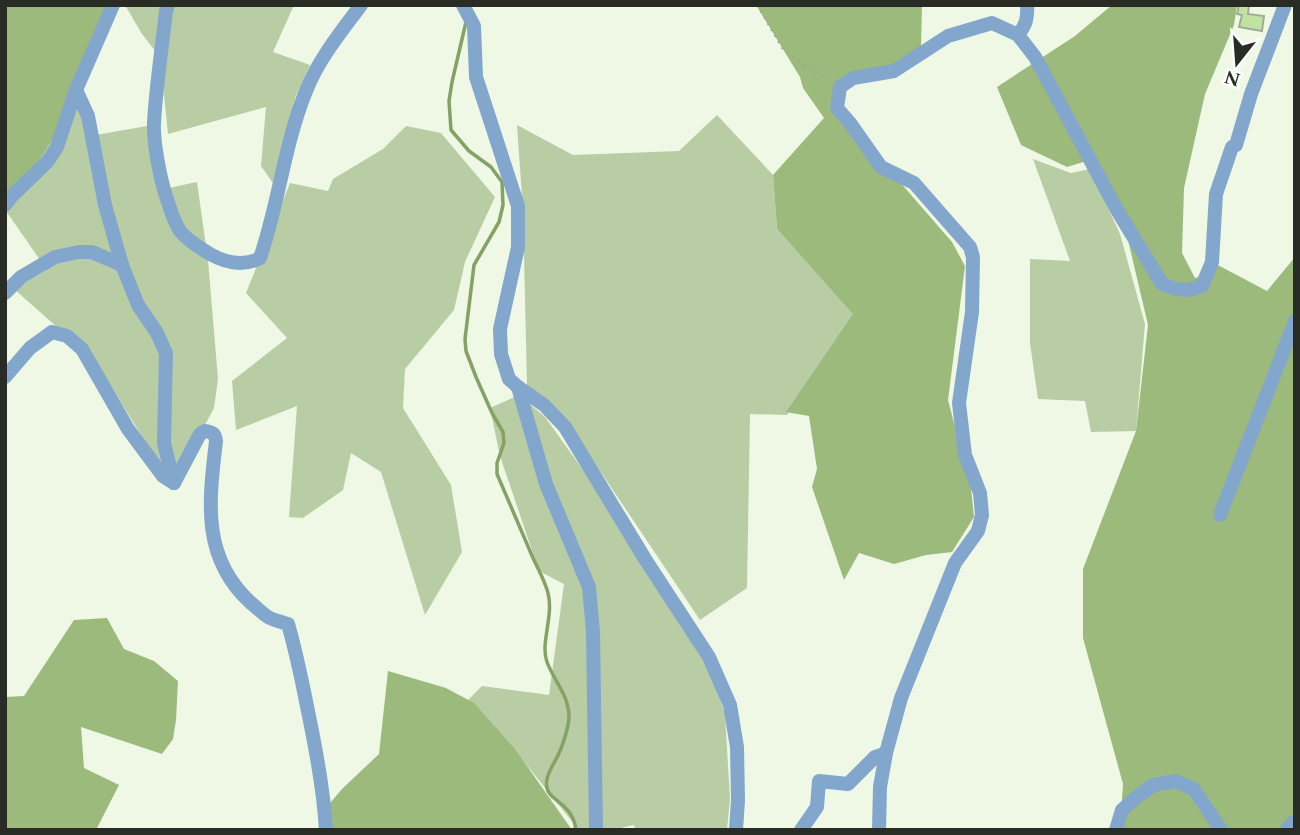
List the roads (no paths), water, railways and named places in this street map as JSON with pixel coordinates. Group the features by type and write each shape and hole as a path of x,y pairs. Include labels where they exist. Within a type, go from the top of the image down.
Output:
{"street":[{"path":"5,205 47,162 57,147 76,90 113,5"},
{"path":"168,5 154,125 162,182 172,216 181,231 209,253 236,264 252,263 260,258 271,223 291,133 306,89 331,45 361,5"},
{"path":"463,5 474,26 476,77 518,206 519,247 500,329 502,354 509,379 544,405 565,427 645,559 709,657 730,705 737,747 736,830"},
{"path":"1018,35 1026,25 1027,5"},
{"path":"879,830 880,787 901,698 955,563 978,531 982,515 980,493 965,455 959,403 971,312 973,257 970,247 914,183 881,167 837,108 840,87 853,78 894,71 948,36 992,23 1018,35 1035,57 1117,210 1162,284 1188,290 1202,286 1212,262 1216,194 1236,145 1251,94 1284,5"},
{"path":"76,90 88,116 105,205 122,265 138,305 166,353 164,443 174,483"},
{"path":"5,293 21,277 55,257 92,252 122,265"},
{"path":"1220,515 1295,321"},
{"path":"5,377 30,348 52,332 68,337 82,349 128,429 163,476 174,483"},
{"path":"518,387 546,484 589,587 593,632 596,830"},
{"path":"174,483 200,435 205,430 212,432 216,436 211,490 215,549 231,581 242,595 267,617 288,624 297,654 325,799 326,830"},
{"path":"801,830 817,807 819,781 848,784 875,757 886,753"},
{"path":"1116,830 1122,810 1138,796 1153,785 1175,781 1194,789 1221,830"},
{"path":"1287,830 1295,821"}],"waterway":[{"path":"466,22 449,101 451,130 469,151 491,167 502,182 503,205 499,222 474,265 465,339 466,351 492,413 503,432 504,443 497,463 497,474 548,593 545,655 567,702 569,717 562,745 546,783 552,796 570,814 576,830"}]}
